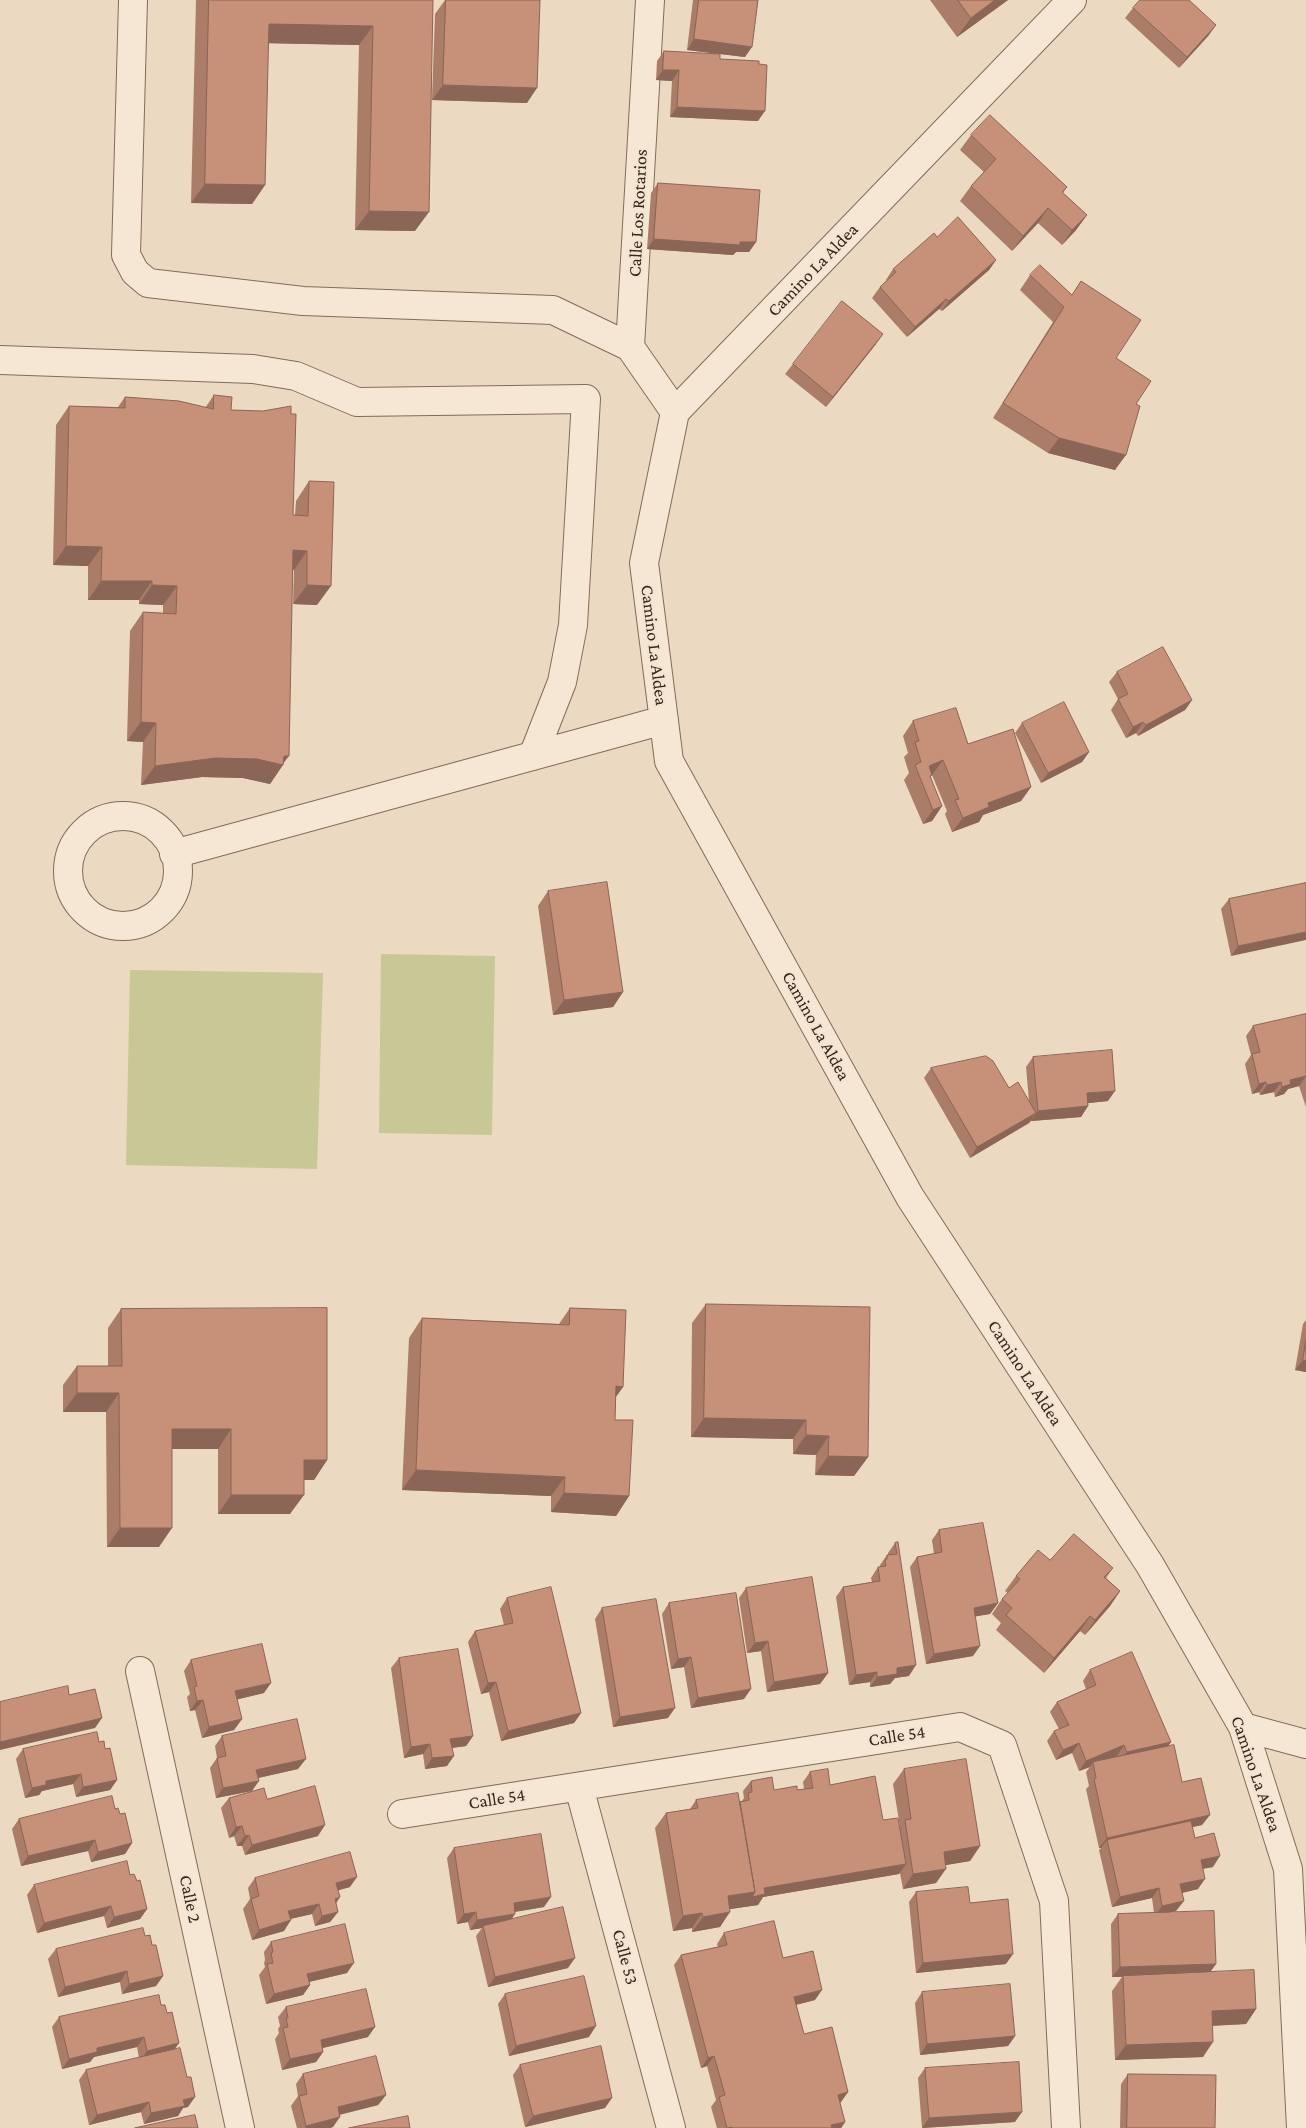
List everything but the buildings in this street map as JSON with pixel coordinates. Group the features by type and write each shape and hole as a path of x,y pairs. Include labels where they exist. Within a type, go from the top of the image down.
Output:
{"street":[{"path":"133,0 126,255 135,272 148,283 303,301 553,310 630,347 675,412"},
{"name":"Calle Los Rotarios","path":"630,347 650,0"},
{"name":"Camino La Aldea","path":"1072,0 675,412 644,563 669,761 910,1197 1150,1565 1243,1726 1288,1869 1301,2128"},
{"path":"0,360 253,369 296,376 357,402 586,399 573,625 562,682 533,756"},
{"path":"174,854 664,720"},
{"name":"Calle 2","path":"140,1671 240,2128"},
{"name":"Calle 54","path":"402,1814 960,1726 1002,1745 1054,1901 1066,2128"},
{"path":"1243,1726 1306,1744"},
{"name":"Calle 53","path":"579,1787 671,2128"}],"shaded area":[{"path":"381,954 495,956 492,1135 379,1133"},
{"path":"130,970 323,973 317,1169 126,1165"}]}
